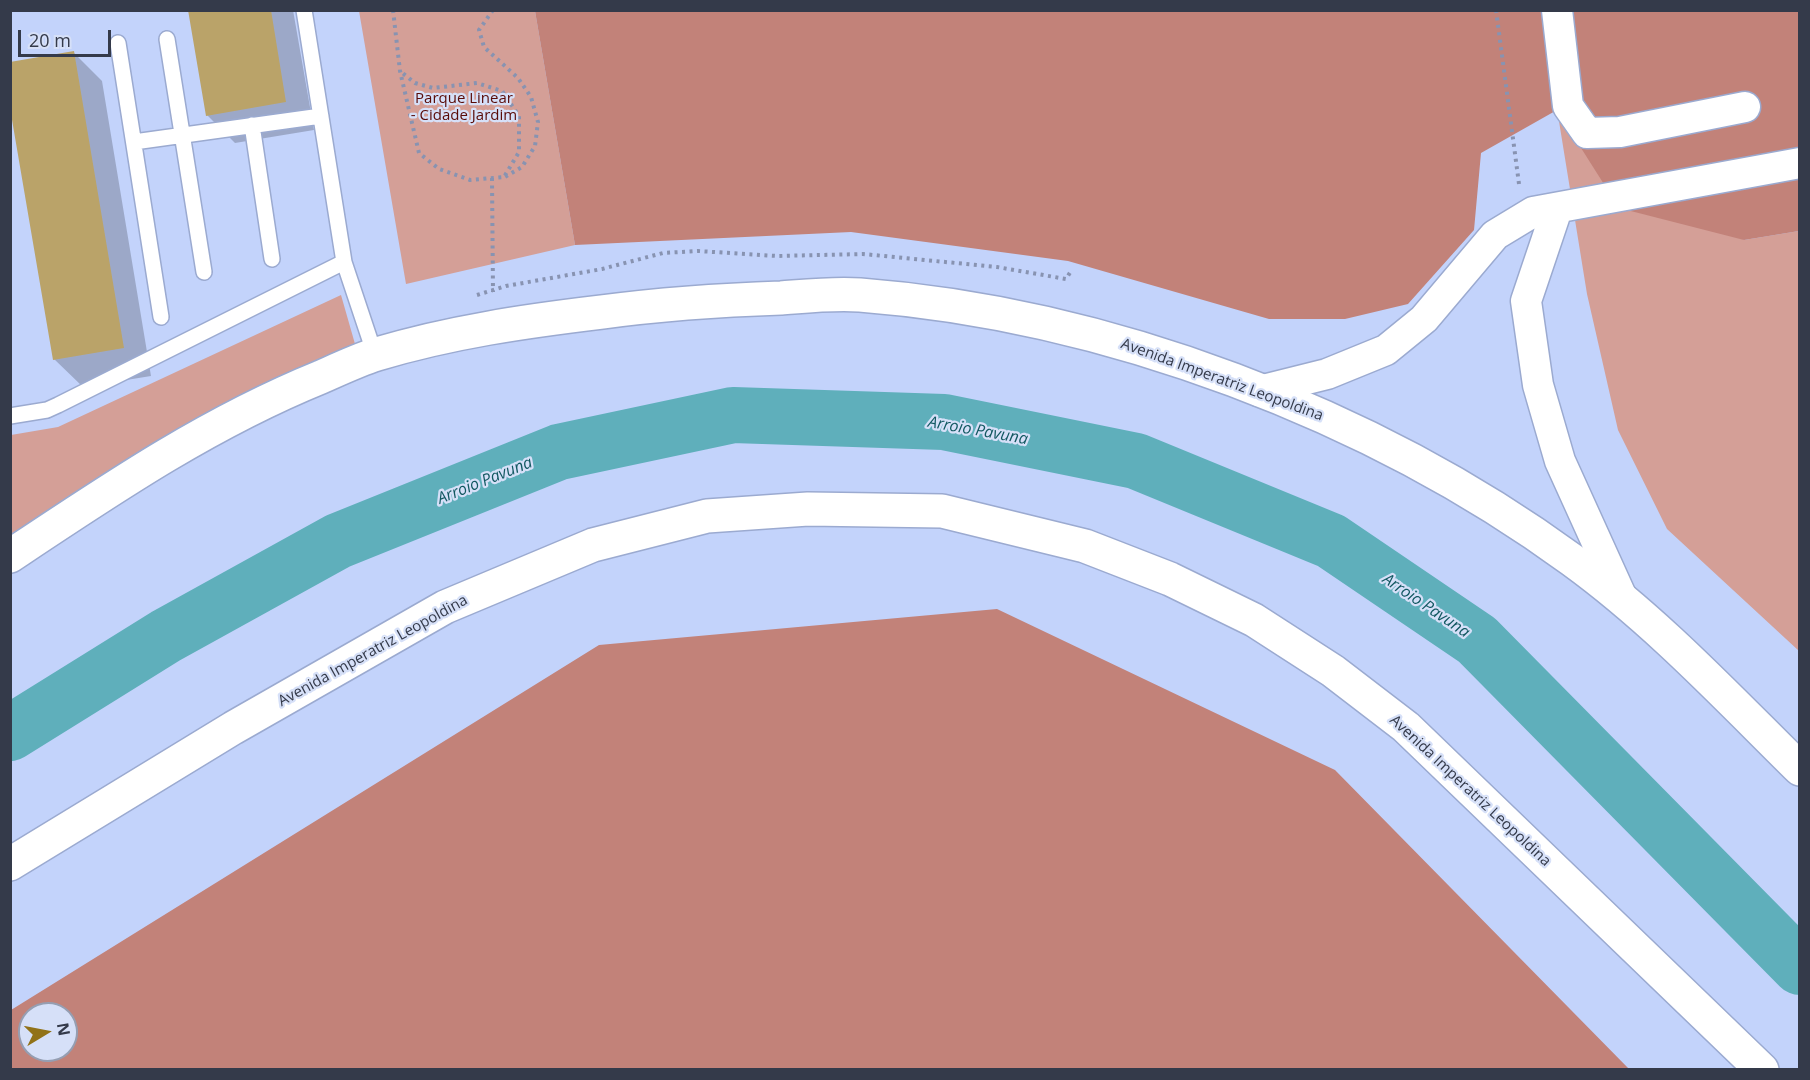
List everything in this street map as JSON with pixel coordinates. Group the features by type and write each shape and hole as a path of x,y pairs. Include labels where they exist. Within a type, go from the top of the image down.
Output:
{"street":[{"path":"1557,10 1568,106 1587,133 1620,132 1745,107"},
{"path":"1259,392 1327,374 1386,350 1425,319 1495,235 1533,212 1800,163"},
{"path":"1557,209 1526,301 1538,385 1560,461 1623,600"},
{"name":"Avenida Imperatriz Leopoldina","path":"10,556 150,463 226,420 293,388 375,355 492,326 682,302 856,294 992,311 1132,344 1368,436 1458,487 1571,560 1623,600 1672,641 1800,769"},
{"name":"Avenida Imperatriz Leopoldina","path":"10,864 233,728 446,608 593,545 707,516 808,508 942,511 1085,546 1170,579 1254,620 1334,671 1406,727 1762,1070"}],"lane":[{"path":"304,10 344,262 375,355"},
{"path":"167,39 204,273"},
{"path":"118,43 161,317"},
{"path":"134,142 321,116"},
{"path":"252,125 273,259"},
{"path":"10,416 47,410 58,405 344,262"}],"path":[{"path":"393,10 400,71 419,153 439,169 470,180 504,177 522,167 534,146 538,122 531,97 518,78 484,47 479,30 493,10"},
{"path":"1496,10 1523,218"},
{"path":"400,71 415,83 433,88 477,83 502,90 519,116 519,152 504,177"},
{"path":"492,178 492,326"}],"green space":[{"name":"Parque Linear - Cidade Jardim","path":"359,11 535,11 575,245 406,284"},
{"path":"1557,109 1744,240 1799,231 1799,651 1667,529 1618,430 1587,294"},
{"path":"341,295 355,344 208,412 11,534 11,435 58,427"}],"shaded area":[{"path":"535,11 1799,11 1799,231 1744,240 1619,208 1557,110 1481,153 1474,230 1408,304 1345,319 1269,319 1068,261 851,232 575,245"},
{"path":"997,609 1335,770 1629,1069 11,1069 11,1010 18,1006 18,1062 78,1062 78,1002 24,1002 599,645"}],"building":[{"path":"188,10 271,10 286,102 206,116"},
{"path":"74,51 124,348 53,360 10,108 10,62"}],"waterway":[{"name":"Arroio Pavuna","path":"10,733 166,636 338,541 559,452 733,415 944,422 1136,461 1331,541 1477,640 1800,967"}]}
